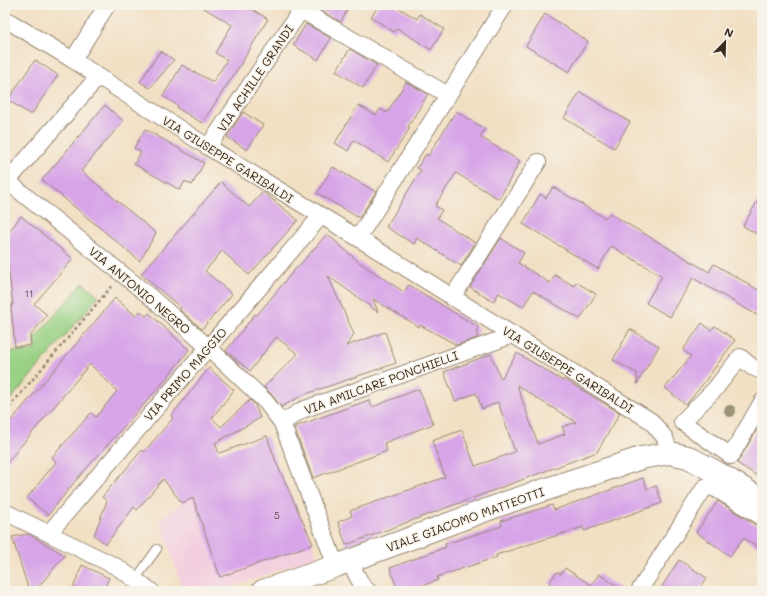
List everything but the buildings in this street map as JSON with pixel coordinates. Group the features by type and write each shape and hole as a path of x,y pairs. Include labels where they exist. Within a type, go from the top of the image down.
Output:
{"main road":[{"path":"670,453 688,457 714,482 762,500"},
{"name":"VIALE GIACOMO MATTEOTTI","path":"263,591 505,503 641,458 670,453"}],"street":[{"path":"73,60 107,5"},
{"path":"358,238 505,5"},
{"name":"VIA ACHILLE GRANDI","path":"208,147 301,10 448,95"},
{"name":"VIA GIUSEPPE GARIBALDI","path":"5,19 73,60 208,147 358,238 651,421 665,438 670,453"},
{"path":"6,182 98,77"},
{"path":"452,298 538,162"},
{"name":"VIA ANTONIO NEGRO","path":"6,182 122,274 208,347 266,402 282,423"},
{"name":"VIA PRIMO MAGGIO","path":"49,533 321,216"},
{"name":"VIA AMILCARE PONCHIELLI","path":"282,423 302,410 513,335"},
{"path":"762,371 752,367 740,357 715,389 682,422 731,456 762,402"},
{"path":"282,423 342,563 368,591"},
{"path":"714,482 714,488 762,518"},
{"path":"639,591 714,482"},
{"path":"5,512 117,567 151,591"}],"lane":[{"path":"135,580 157,549"}],"path":[{"path":"5,412 122,274"}],"shaded area":[{"path":"276,462 317,556 221,591 183,591 160,519 182,503"}],"green space":[{"path":"83,283 99,296 5,406 5,352 35,350 34,339"}]}
